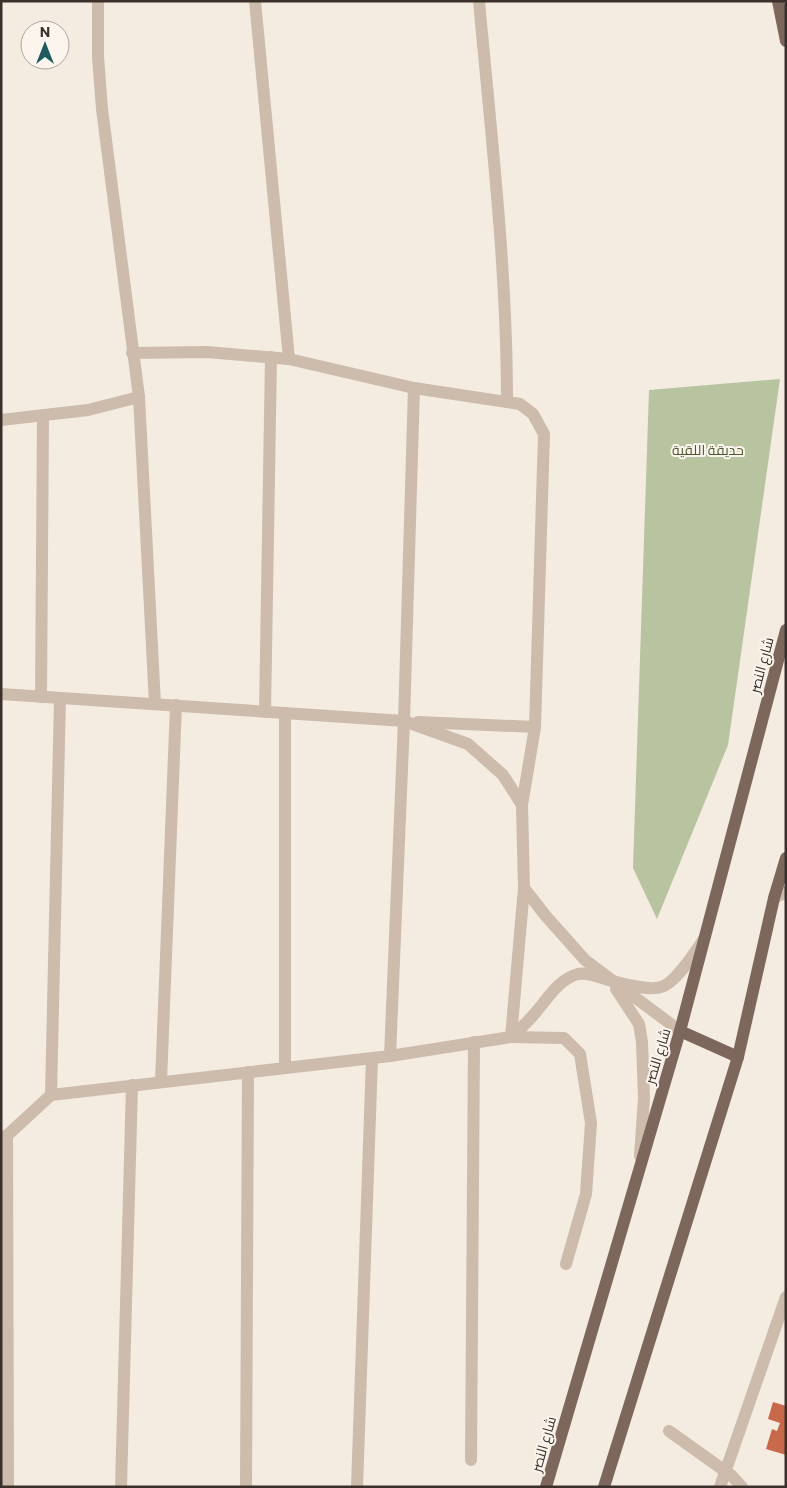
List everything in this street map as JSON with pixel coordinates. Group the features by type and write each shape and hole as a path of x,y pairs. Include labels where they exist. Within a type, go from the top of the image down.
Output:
{"main road":[{"path":"778,1 786,42"},
{"name":"شارع النصر","path":"546,1487 680,1031 786,630"},
{"path":"604,1487 738,1057 780,895 786,858"},
{"path":"680,1031 738,1057"}],"street":[{"path":"98,1 98,57 102,109 139,397 155,704"},
{"path":"255,1 289,359"},
{"path":"478,1 500,232 507,402"},
{"path":"132,352 207,352 289,359 414,388 520,404 533,414 544,434 536,727 522,805 524,888 511,1037"},
{"path":"265,712 271,357"},
{"path":"390,1056 404,721 414,388"},
{"path":"1,420 88,410 139,397"},
{"path":"41,697 43,416"},
{"path":"1,694 404,721 536,727"},
{"path":"51,1095 60,698"},
{"path":"161,1082 176,705"},
{"path":"285,713 285,1068"},
{"path":"404,721 468,744 503,775 522,805"},
{"path":"524,888 585,960 680,1031"},
{"path":"511,1037 536,1013 556,988 568,978 579,974 594,975 651,988 665,986 672,980 704,939"},
{"path":"611,980 640,1024 644,1098 640,1169"},
{"path":"8,1487 4,1138 51,1095 390,1056 511,1037 564,1038 580,1054 591,1124 586,1194 566,1264"},
{"path":"471,1460 474,1042"},
{"path":"357,1487 372,1058"},
{"path":"246,1487 248,1072"},
{"path":"121,1487 132,1085"},
{"path":"720,1487 786,1297"},
{"path":"669,1431 724,1471 742,1487"}],"green space":[{"name":"حديقة اللقية","path":"780,379 728,745 657,919 633,868 649,390"}],"building":[{"path":"773,1402 786,1406 786,1455 766,1449 772,1429 777,1431 780,1423 768,1419"}]}
